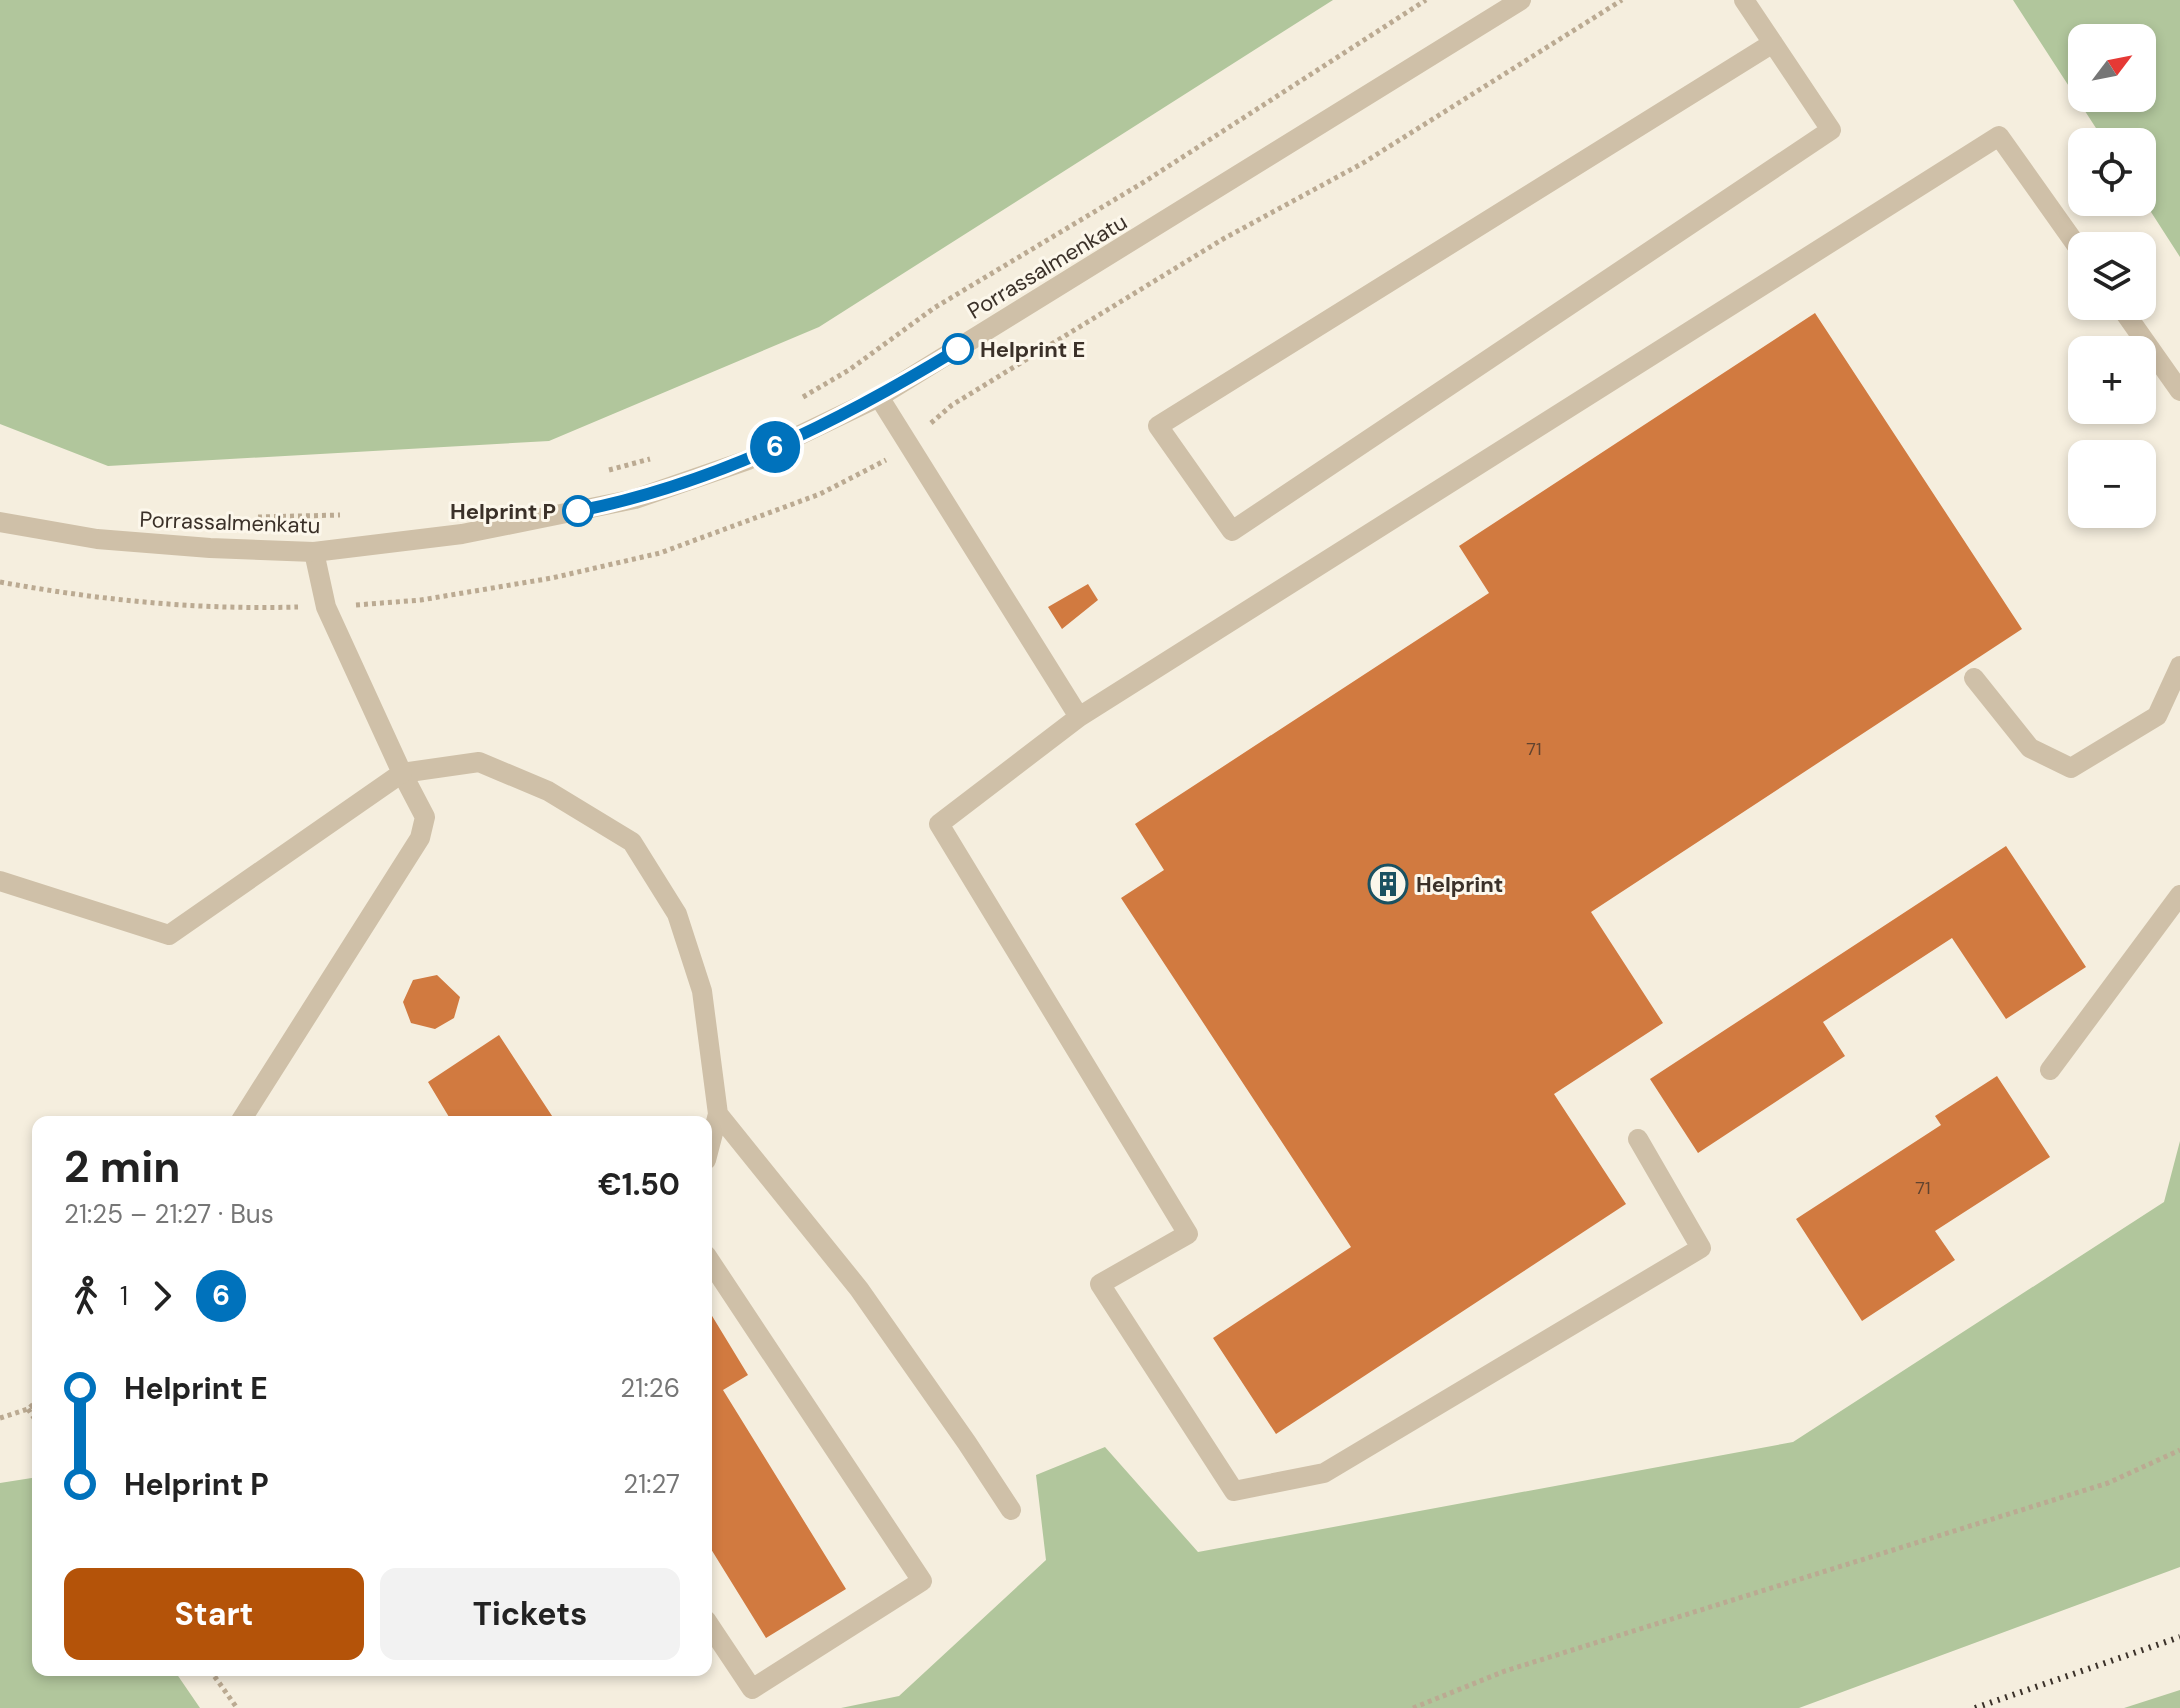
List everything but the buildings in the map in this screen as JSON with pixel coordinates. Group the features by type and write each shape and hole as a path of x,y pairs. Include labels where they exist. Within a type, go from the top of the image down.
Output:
{"street":[{"name":"Porrassalmenkatu","path":"0,522 97,539 314,552 462,534 635,499 748,460 879,397 1521,0"},
{"path":"1744,0 1773,43 1831,130 1232,531 1158,426 1773,43"},
{"path":"1638,1139 1701,1248 1324,1473 1234,1491 1100,1284 1188,1234 939,824 1079,717 1999,136 2068,233"},
{"path":"2130,320 2180,391"},
{"path":"879,397 1079,717"},
{"path":"244,1116 420,838 425,817 326,607 314,552"},
{"path":"1974,678 2030,748 2071,768 2157,716 2180,666"},
{"path":"0,881 169,935 402,773 479,762 548,791 632,842 677,914 702,991 718,1114 712,1137"},
{"path":"2050,1070 2180,895"},
{"path":"718,1114 859,1289 1011,1510"},
{"path":"712,1264 922,1581 752,1689 712,1629"}],"path":[{"path":"801,398 849,370 934,308 1144,182 1426,0"},
{"path":"599,473 655,457"},
{"path":"252,517 353,514"},
{"path":"0,1418 32,1405"},
{"path":"28,1409 32,1415"},
{"path":"1413,1708 1505,1671 2108,1483 2180,1450"},
{"path":"214,1676 237,1708"}],"green space":[{"path":"0,0 1333,0 819,327 549,441 108,466 0,424"},
{"path":"2013,0 2180,0 2180,257 2154,216 2156,216 2156,128 2096,128 2086,112 2156,112 2156,24 2068,24 2068,85"},
{"path":"2180,1141 2180,1567 1799,1708 841,1708 899,1696 1046,1560 1036,1475 1105,1447 1198,1552 1793,1442 2164,1202"},
{"path":"32,1478 32,1676 178,1676 200,1708 0,1708 0,1483"},
{"path":"2180,1690 2180,1708 2124,1708"}],"railway":[{"path":"1975,1708 2180,1637"}],"bus line":[{"name":"6","path":"578,511 635,499 748,460 879,397 958,349"}],"place":[{"name":"Helprint E","path":"958,349"},
{"name":"Helprint P","path":"578,511"},
{"name":"Helprint","path":"1388,884"}]}
